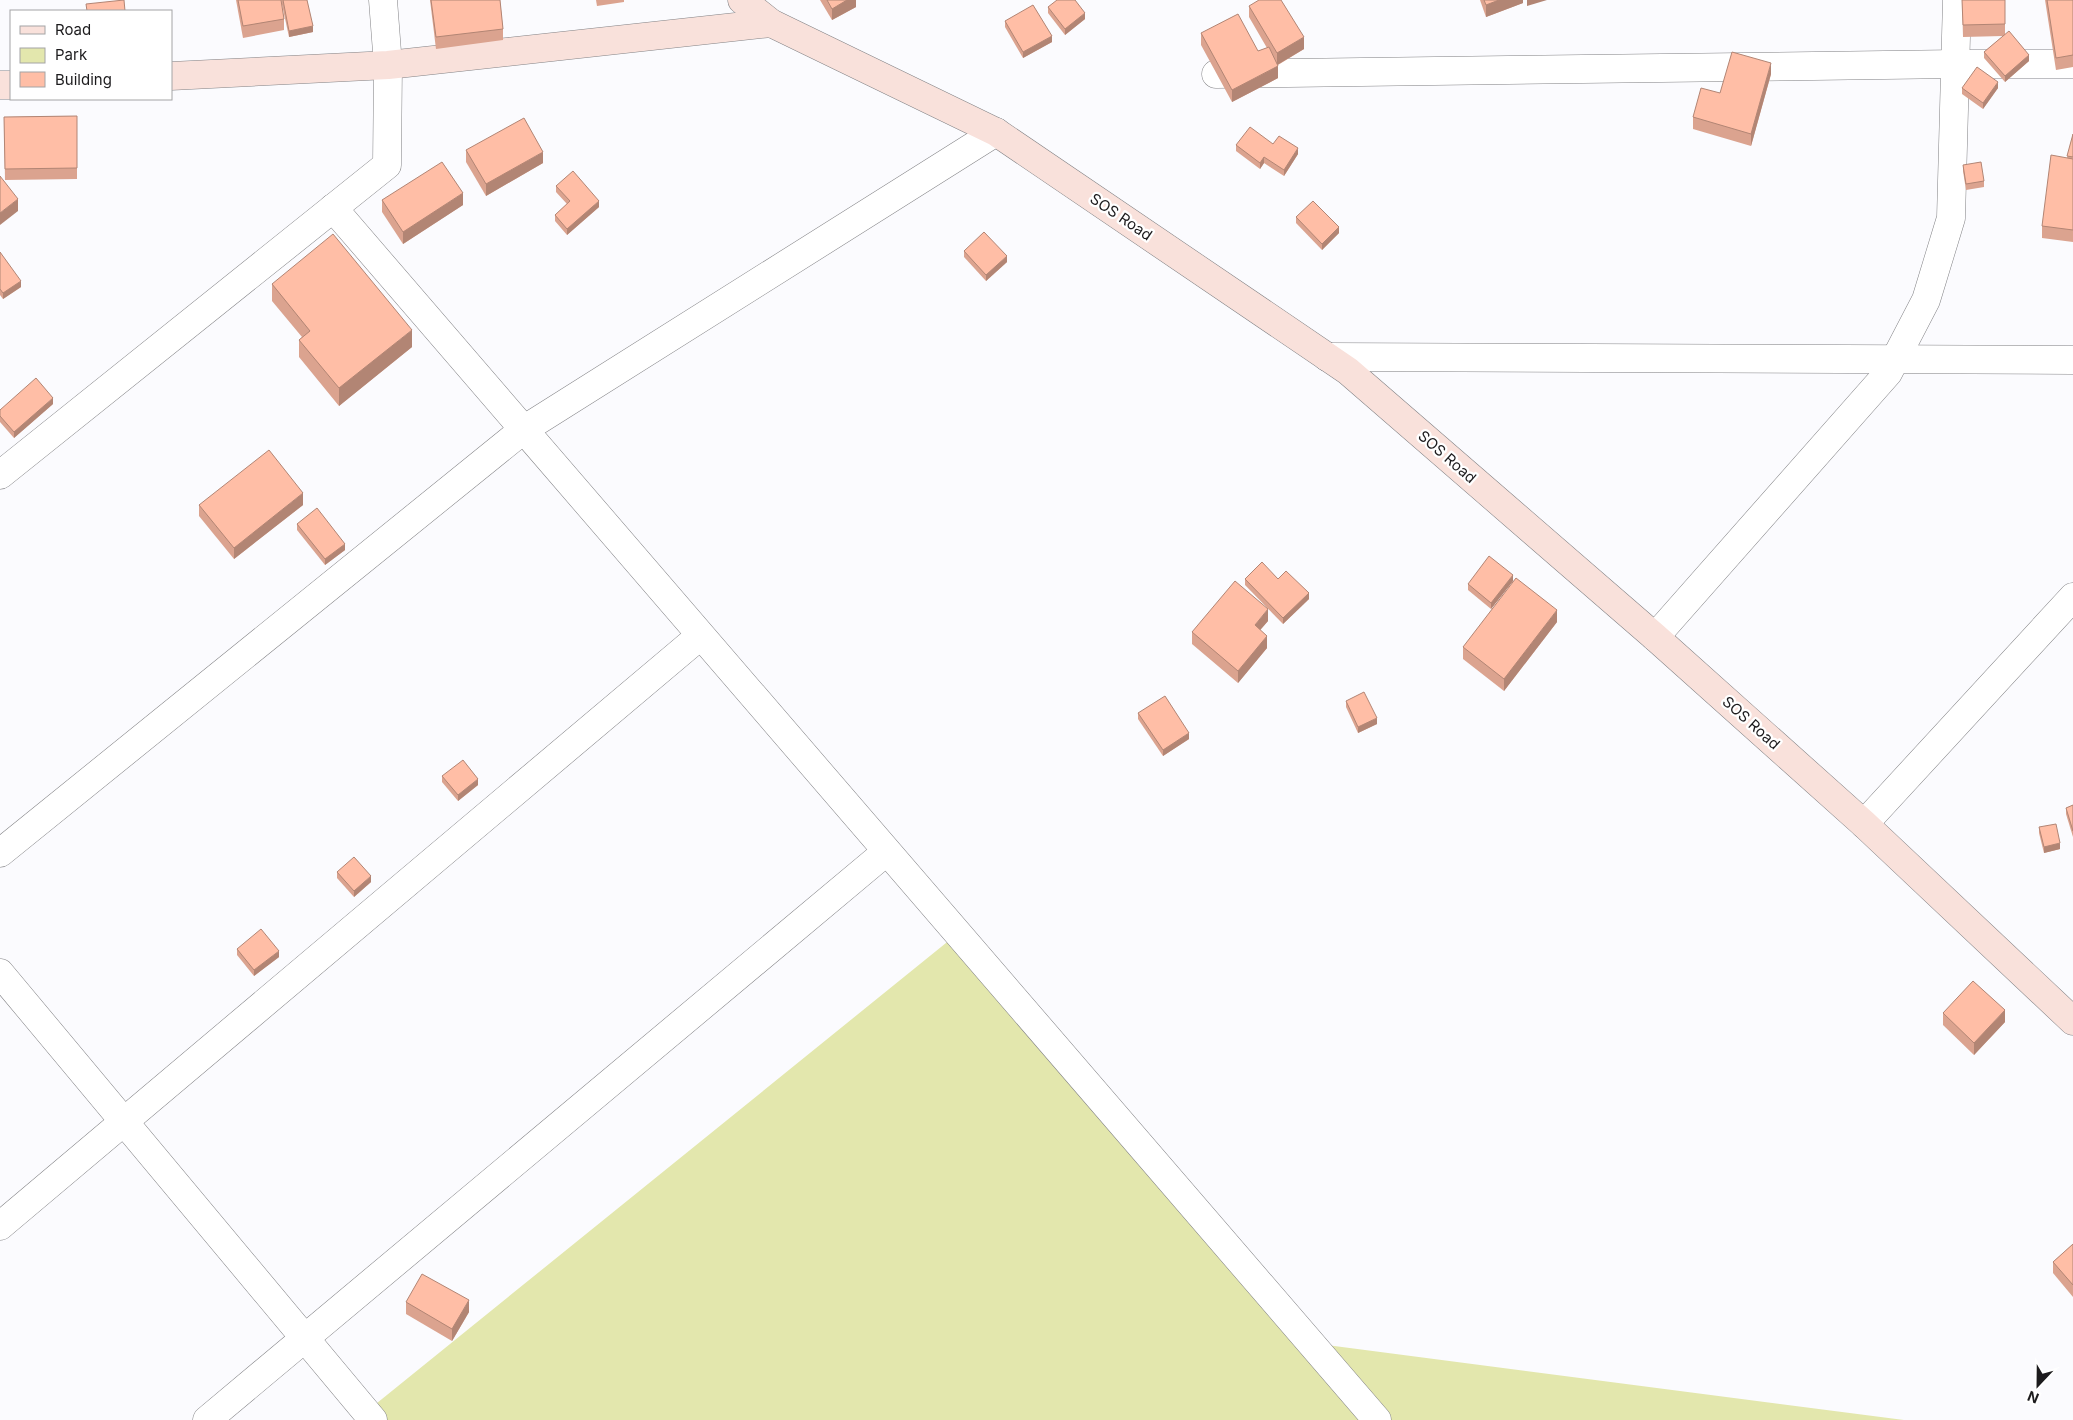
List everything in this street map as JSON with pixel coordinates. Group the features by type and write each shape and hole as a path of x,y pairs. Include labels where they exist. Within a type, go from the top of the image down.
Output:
{"street":[{"path":"0,475 387,165 388,66 382,0"},
{"name":"SOS Road","path":"742,0 771,23 996,132 1348,371 1655,637 1864,824 2071,1015"},
{"path":"1655,637 1888,373 1926,300 1951,218 1957,0"},
{"path":"172,76 388,66 771,23"},
{"path":"1216,74 2073,64"},
{"path":"0,853 523,430 996,132"},
{"path":"333,208 1377,1420"},
{"path":"1327,357 2073,360"},
{"path":"1864,824 2073,597"},
{"path":"0,1226 700,636"},
{"path":"207,1420 886,852"},
{"path":"0,973 373,1420"}],"green space":[{"path":"967,926 1296,1341 1904,1420 356,1420"}],"building":[{"path":"124,0 125,10 87,10 86,4"},
{"path":"238,0 281,0 284,19 243,26"},
{"path":"283,0 307,0 313,26 289,31"},
{"path":"431,0 500,0 503,29 436,37"},
{"path":"827,0 847,0 832,9"},
{"path":"1057,0 1075,0 1085,13 1065,29 1048,7"},
{"path":"1259,0 1281,0 1304,37 1277,53 1249,6"},
{"path":"1484,0 1499,0 1486,5"},
{"path":"1962,0 2005,0 2005,24 1963,25"},
{"path":"2047,0 2073,0 2073,55 2056,58"},
{"path":"1033,5 1052,36 1023,52 1005,21"},
{"path":"1238,14 1258,51 1269,47 1278,66 1232,90 1201,33"},
{"path":"2009,31 2029,55 2005,76 1984,52"},
{"path":"1732,52 1771,63 1751,134 1693,117 1701,88 1720,93"},
{"path":"1977,67 1998,82 1983,103 1962,88"},
{"path":"77,116 77,168 5,169 4,117"},
{"path":"524,118 543,152 486,184 466,150"},
{"path":"1250,127 1273,144 1279,136 1298,148 1284,170 1264,157 1260,163 1236,145"},
{"path":"2073,134 2073,157 2067,156"},
{"path":"2051,155 2073,159 2073,230 2042,226"},
{"path":"442,162 463,193 403,232 382,200"},
{"path":"1981,162 1984,181 1966,184 1963,165"},
{"path":"573,171 599,201 567,229 555,215 570,201 556,186"},
{"path":"0,176 18,199 0,213"},
{"path":"1313,201 1339,227 1322,244 1296,217"},
{"path":"984,232 1007,256 986,275 964,251"},
{"path":"333,234 412,330 339,388 299,340 310,331 272,284"},
{"path":"0,252 21,281 3,293 0,289"},
{"path":"36,378 53,398 14,432 0,416 0,410"},
{"path":"269,450 303,493 234,548 199,505"},
{"path":"317,508 345,544 325,559 297,524"},
{"path":"1489,556 1513,575 1491,603 1468,584"},
{"path":"1262,562 1278,579 1286,571 1309,593 1283,618 1245,579"},
{"path":"1516,578 1557,610 1504,679 1463,647"},
{"path":"1235,581 1268,609 1255,625 1267,636 1238,671 1192,632"},
{"path":"1364,692 1377,718 1358,727 1346,701"},
{"path":"1165,696 1189,733 1163,750 1138,713"},
{"path":"463,760 478,779 458,795 442,776"},
{"path":"2073,805 2073,831 2066,808"},
{"path":"2056,824 2060,843 2044,847 2039,827"},
{"path":"354,857 371,876 354,891 337,872"},
{"path":"261,929 279,951 254,970 237,949"},
{"path":"1973,981 2005,1010 1974,1043 1943,1013"},
{"path":"2073,1244 2073,1285 2053,1262"},
{"path":"422,1274 469,1300 452,1329 406,1302"}]}
